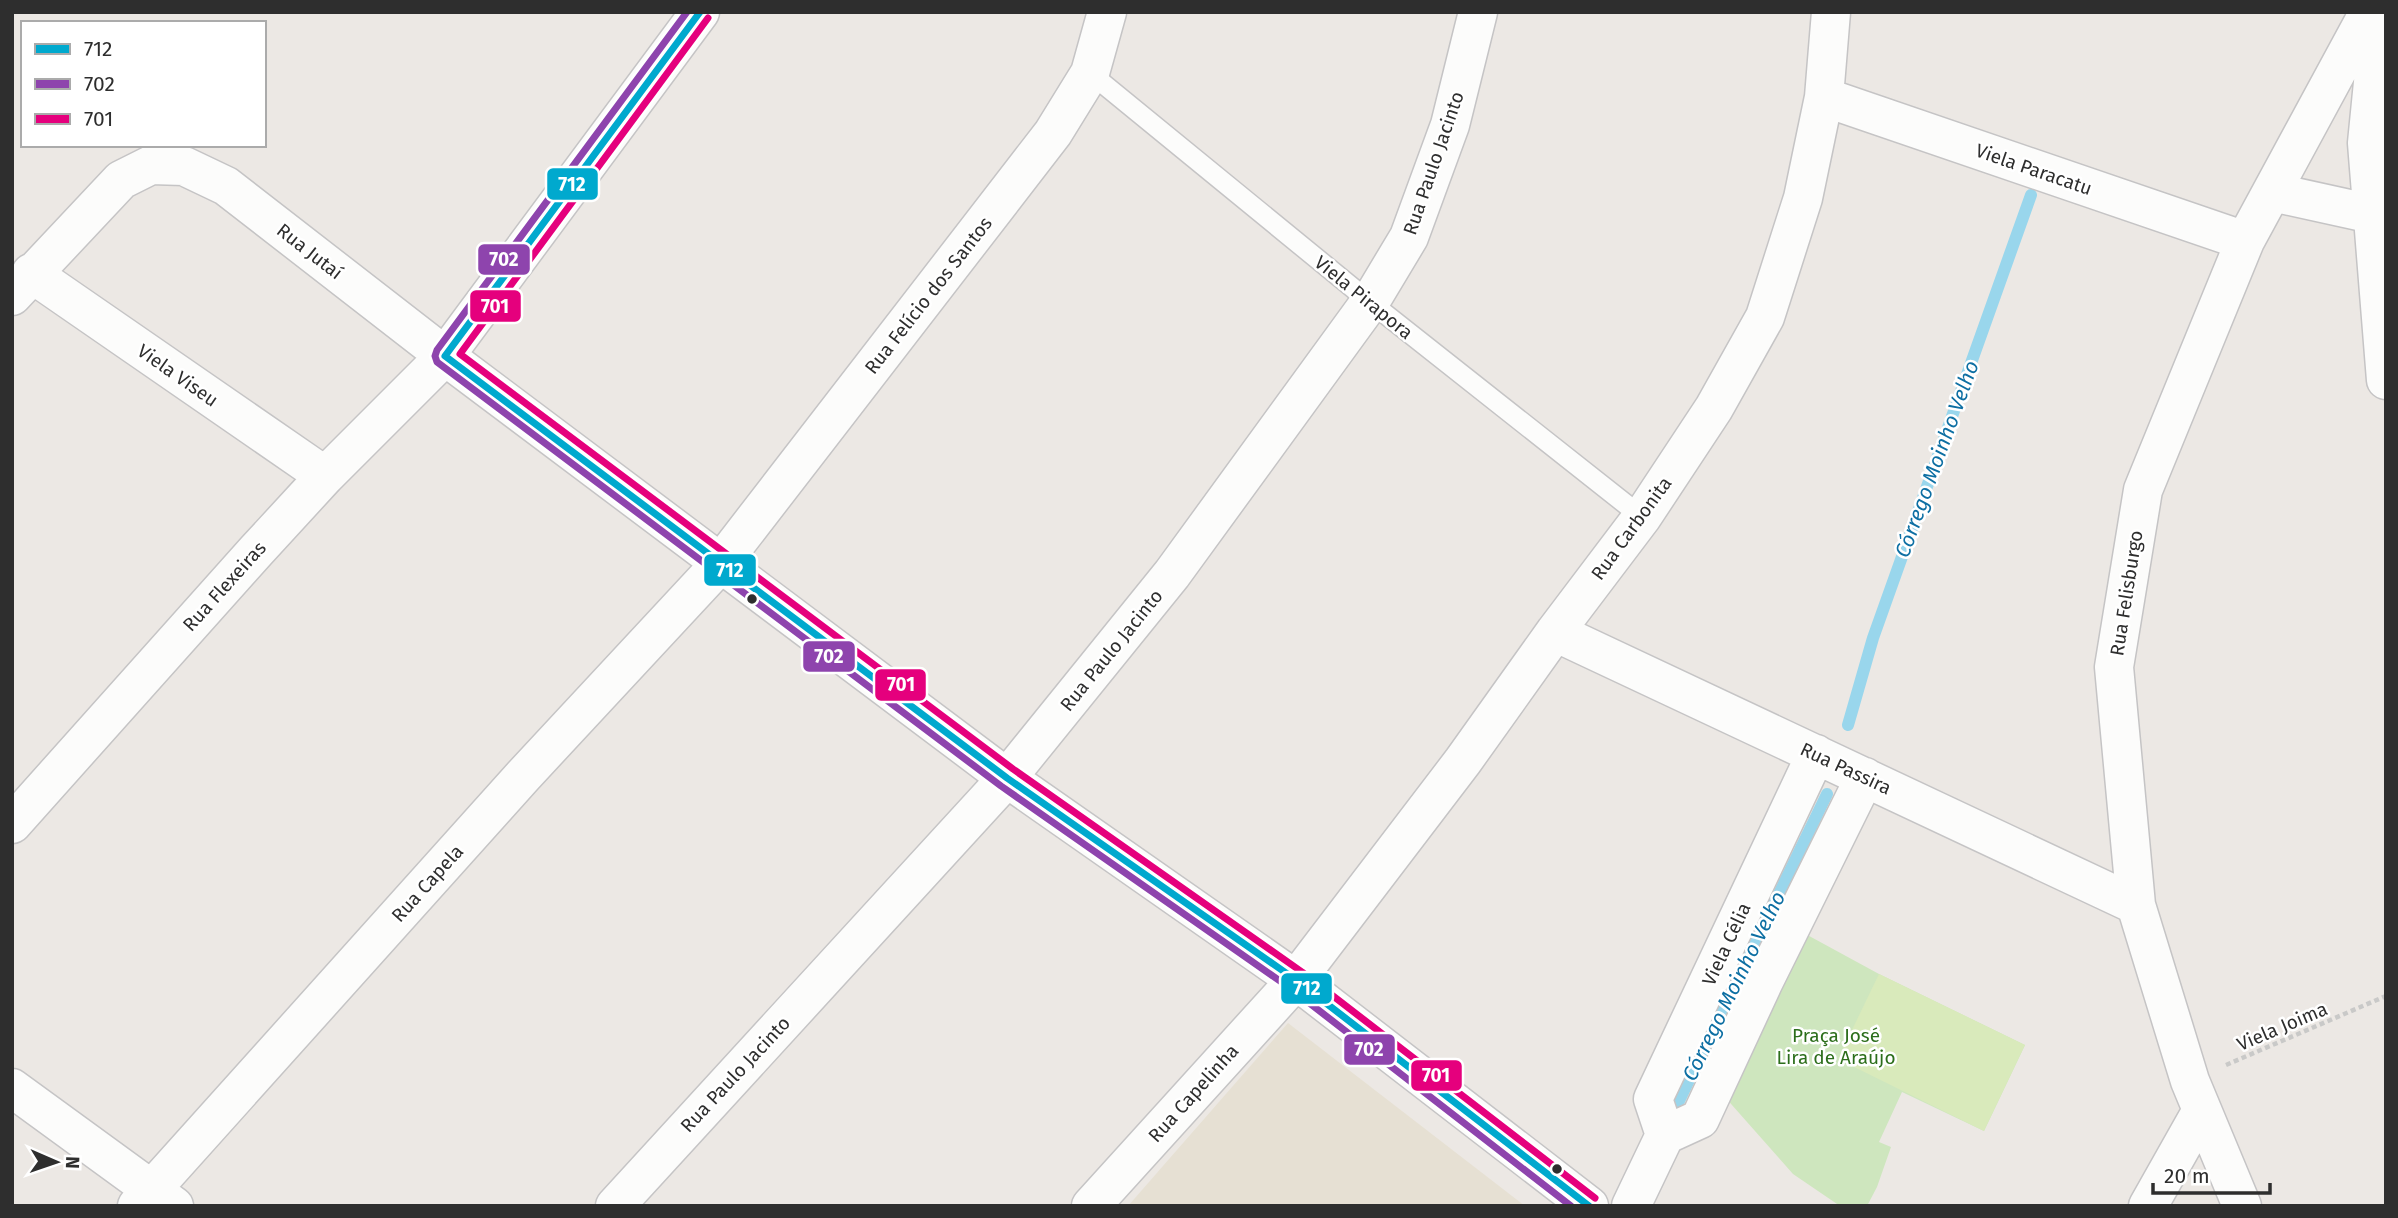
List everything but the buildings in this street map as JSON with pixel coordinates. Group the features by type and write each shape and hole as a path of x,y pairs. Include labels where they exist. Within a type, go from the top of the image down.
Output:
{"street":[{"name":"Rua Flexeiras","path":"12,824 325,476 445,356 700,12"},
{"name":"Rua Felício dos Santos","path":"721,563 1045,144 1090,73 1107,12"},
{"name":"Rua Paulo Jacinto","path":"615,1206 1007,778 1172,574 1370,302 1409,237 1450,124 1478,12"},
{"name":"Rua Carbonita","path":"1296,980 1463,761 1555,632 1642,517 1714,408 1765,317 1803,198 1824,97 1831,12"},
{"name":"Rua Felisburgo","path":"2242,1206 2195,1096 2137,905 2114,667 2143,490 2245,241 2370,12"},
{"path":"2381,12 2367,143 2386,380"},
{"name":"Viela Paracatu","path":"1824,97 2245,241"},
{"name":"Rua Jutaí","path":"22,285 121,180 151,164 184,166 226,186 445,356 1007,778 1296,980 1589,1206"},
{"path":"2272,192 2372,214"},
{"name":"Viela Viseu","path":"22,285 325,476"},
{"name":"Rua Capela","path":"155,1200 523,776 721,563"},
{"name":"Rua Passira","path":"1555,632 2137,905"},
{"name":"Viela Célia","path":"1665,1135 1653,1099 1816,754"},
{"path":"1632,1206 1665,1135 1700,1119 1764,981 1865,777"},
{"name":"Rua Capelinha","path":"1091,1206 1296,980"},
{"path":"12,1088 155,1200"},
{"path":"2148,1206 2195,1096"}],"lane":[{"name":"Viela Pirapora","path":"1090,73 1370,302 1642,517"}],"path":[{"name":"Viela Joima","path":"2195,1096 2386,996"}],"shaded area":[{"path":"1288,1023 1525,1206 1128,1206"}],"green space":[{"name":"Praça José Lira de Araújo","path":"1800,931 1879,974 2025,1045 1984,1131 1902,1092 1879,1142 1891,1147 1877,1187 1867,1206 1840,1206 1793,1174 1724,1096"},
{"path":"1879,974 2025,1045 1984,1131 1838,1059"}],"waterway":[{"name":"Córrego Moinho Velho","path":"1848,725 1873,638 2031,195"},
{"name":"Córrego Moinho Velho","path":"1678,1103 1827,794"}],"transit line":[{"name":"702","path":"687,12 437,350 437,362 1001,786 1290,988 1571,1206"},
{"name":"712","path":"445,356 700,12"},
{"name":"701","path":"708,18 460,354 1013,769 1302,972 1595,1198"},
{"name":"712","path":"445,356 1007,778 1296,980 1589,1206"}]}
